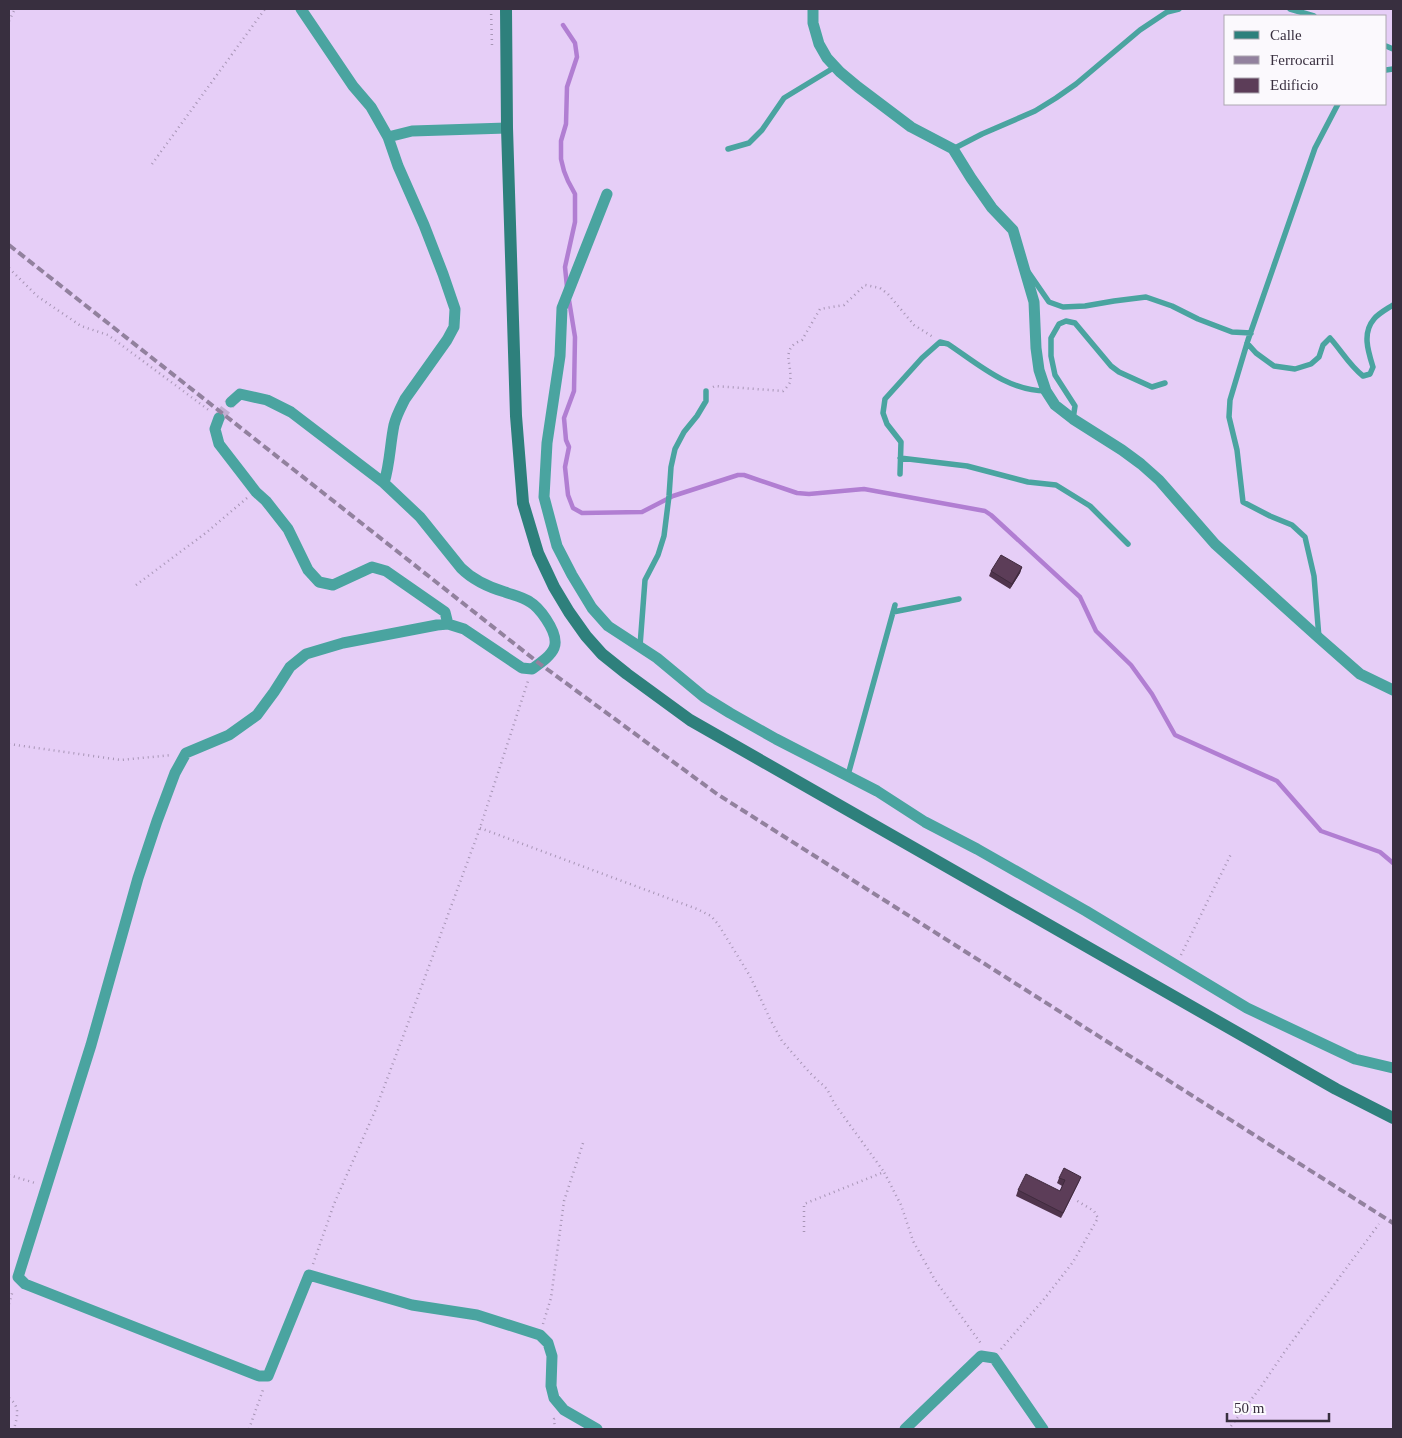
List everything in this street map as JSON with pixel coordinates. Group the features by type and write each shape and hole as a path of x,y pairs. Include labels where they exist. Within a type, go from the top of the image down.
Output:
{"main road":[{"path":"498,9 507,128"},
{"path":"506,9 507,128 516,416 523,503 538,553 554,587 569,612 591,642 602,654 627,674 690,720 1336,1089 1393,1118"}],"street":[{"path":"301,9 353,86 371,107 388,138 440,266 455,309 454,327 431,365 405,399 394,424 391,453 384,483"},
{"path":"813,9 813,22 819,44 835,67 911,127 953,148 992,208 1013,230 1034,302 1039,370 1046,391 1056,405 1073,419 1141,464 1159,480 1215,544 1319,638 1360,674 1393,690"},
{"path":"388,138 412,131 507,128"},
{"path":"606,194 562,308 560,356 547,443 544,497 557,546 572,576 592,608 608,626 657,658 704,697 730,714 877,791 925,822 977,849 1086,911 1247,1008 1355,1059 1393,1068"},
{"path":"232,402 240,394 267,400 291,412 384,483 420,517 468,575 493,588 531,602 540,610 554,634 556,640 555,648 550,655 532,670 522,668 464,629 448,624 343,643 306,654 290,666 257,715 229,735 186,753 175,773 141,869 91,1045 18,1276 25,1284 258,1376 268,1376 309,1275 412,1304 477,1315 540,1335 548,1343 552,1356 551,1386 554,1398 564,1410 597,1429"},
{"path":"219,418 215,429 219,444 256,492 266,501 288,529 308,570 319,582 333,584 372,567 386,571 445,612 448,624"},
{"path":"905,1429 981,1356 994,1358 1042,1429"}],"lane":[{"path":"953,148 1035,110 1056,98 1076,84 1140,30 1168,12 1179,9"},
{"path":"1290,9 1311,15"},
{"path":"728,149 749,142 762,130 784,98 835,67"},
{"path":"1319,638 1314,576 1305,537 1292,525 1244,502 1237,450 1228,417 1230,400 1248,342 1315,148 1337,105"},
{"path":"1025,269 1049,302 1063,308 1146,297 1232,332 1251,333"},
{"path":"1248,342 1256,353 1274,366 1295,369 1311,364 1319,357 1323,345 1330,338 1354,369 1362,376 1370,374 1374,367 1368,354 1366,335 1374,318 1393,305"},
{"path":"1073,419 1075,406 1055,375 1051,356 1051,338 1059,324 1066,321 1075,322 1111,366 1119,372 1152,387 1165,383"},
{"path":"900,474 901,442 887,424 883,413 885,399 922,358 940,342 948,344 992,375 1036,391 1046,391"},
{"path":"639,648 645,580 658,555 664,536 670,496 671,467 675,449 684,432 706,401 706,391"},
{"path":"900,458 967,466 1028,482 1056,485 1090,506 1128,544"},
{"path":"893,612 959,599"},
{"path":"848,775 895,605"}],"path":[{"path":"9,21 15,9"},
{"path":"152,164 265,9"},
{"path":"490,9 492,49"},
{"path":"9,268 37,296 81,326 108,335 219,418"},
{"path":"706,391 715,386 783,392 790,383 789,350 793,344 802,340 820,308 844,305 865,285 880,288 888,294 914,325 940,342"},
{"path":"136,584 207,532 256,492"},
{"path":"309,1275 334,1204 375,1111 401,1043 480,828 532,670"},
{"path":"9,744 121,760 186,753"},
{"path":"480,828 697,909 711,916 718,924 750,976 782,1041 827,1089 834,1103 884,1172 901,1205 913,1241 935,1280 983,1346 981,1356"},
{"path":"1176,966 1231,854"},
{"path":"540,1335 551,1298 564,1201 584,1140"},
{"path":"804,1232 804,1204 884,1172"},
{"path":"9,1175 46,1187"},
{"path":"994,1358 1073,1262 1098,1218 1094,1211 1074,1199"},
{"path":"1232,1426 1288,1346 1379,1224"},
{"path":"249,1429 268,1376"},
{"path":"9,1398 18,1412 14,1429"}],"building":[{"path":"1001,555 1022,567 1012,584 991,571"},
{"path":"1064,1168 1081,1177 1063,1213 1018,1190 1026,1174 1060,1191 1065,1180 1059,1178"}],"waterway":[{"path":"563,25 575,43 577,57 567,87 566,124 561,141 561,159 564,171 575,194 575,222 565,267 567,287"},
{"path":"569,300 575,337 574,391 564,418 566,440 569,447 565,467 568,495 573,508 582,513 642,512 673,496 738,475 744,475 797,493 809,494 864,489 985,511 1080,597 1096,631 1131,665 1152,694 1175,735 1277,781 1321,831 1380,852 1393,863"}],"tunnel":[{"path":"219,418 231,402"}],"railway":[{"path":"9,245 540,664 717,794 1393,1223"}]}
